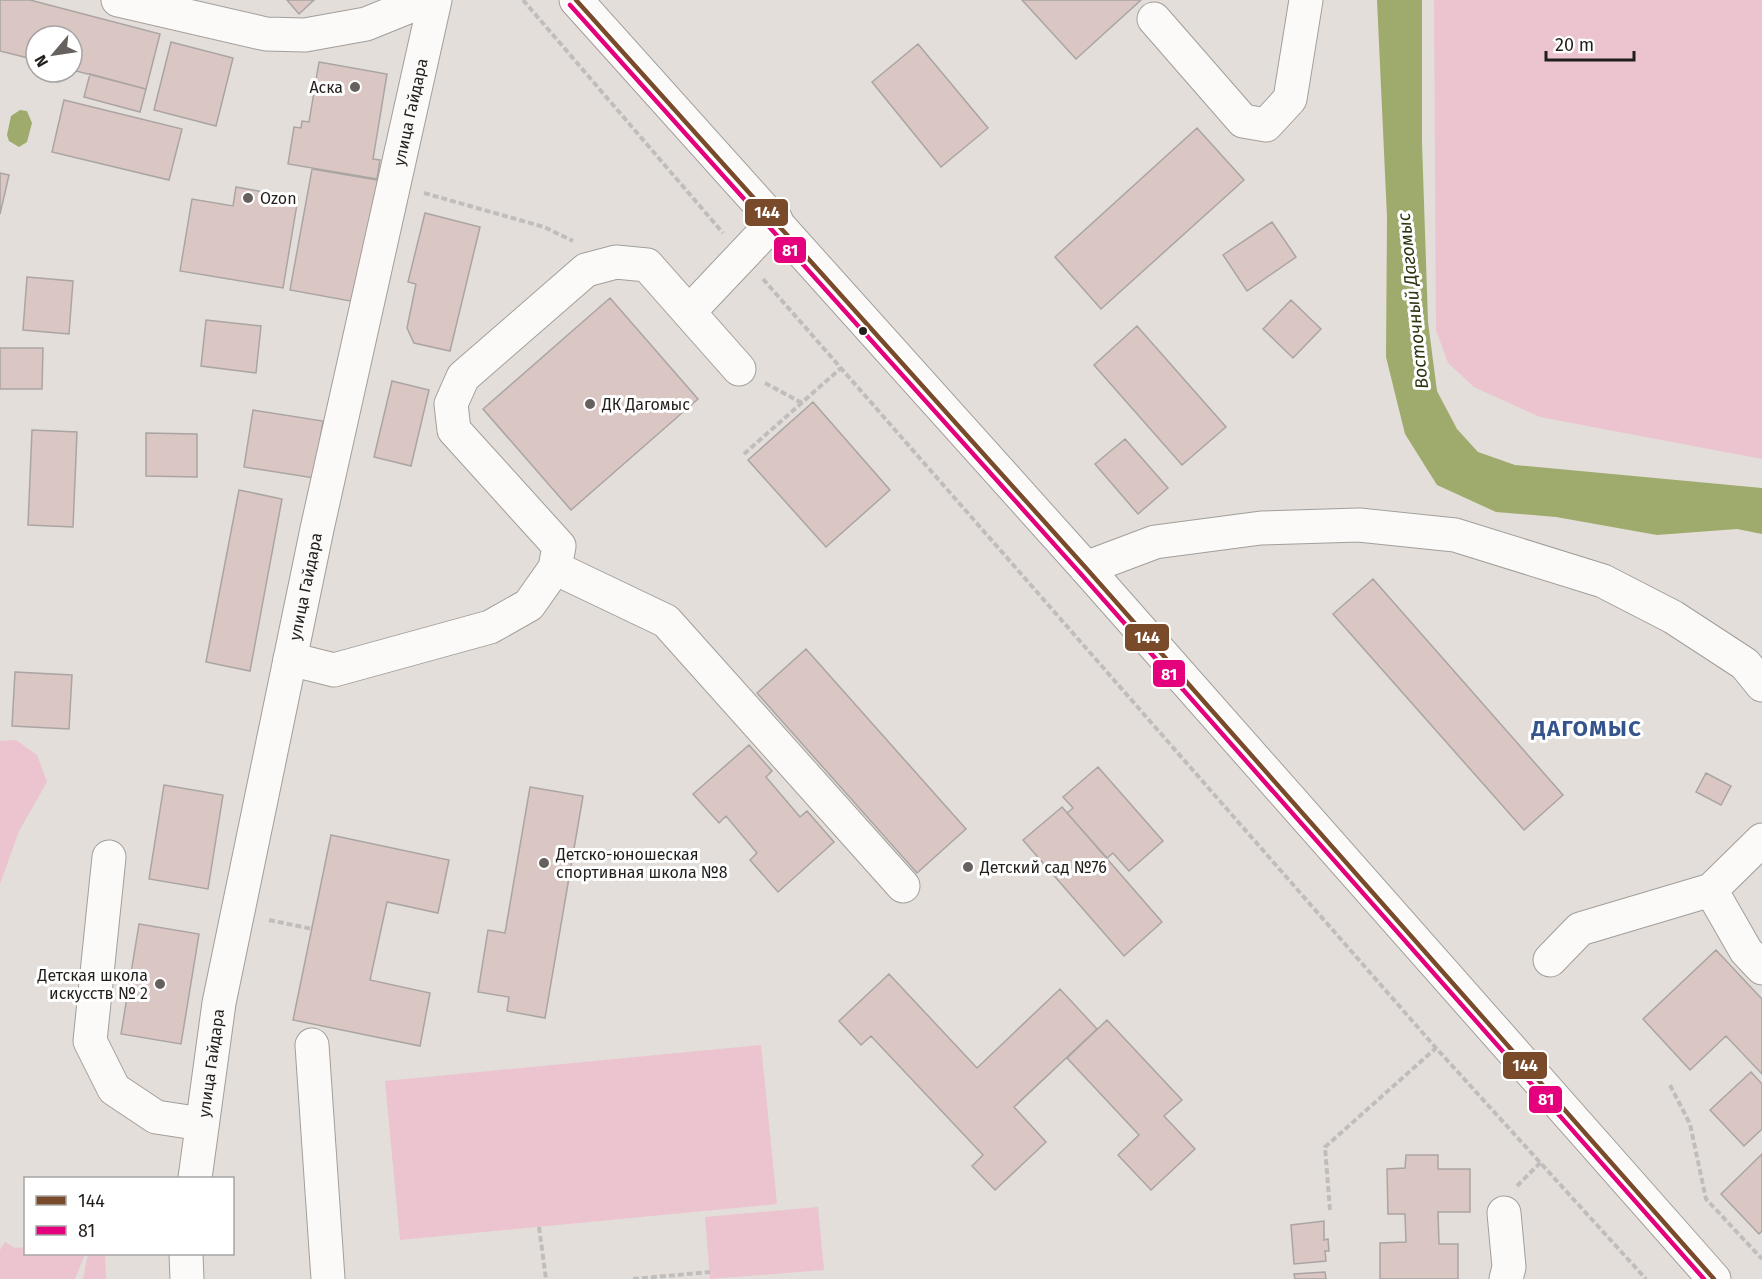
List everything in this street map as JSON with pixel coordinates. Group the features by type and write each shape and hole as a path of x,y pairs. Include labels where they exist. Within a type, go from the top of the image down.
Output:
{"main road":[{"path":"118,0 266,34 305,35 366,24 408,7 417,0"},
{"name":"улица Гайдара","path":"195,1177 219,1003 290,659 435,0"},
{"path":"576,0 776,219 1714,1279"},
{"path":"1154,19 1243,121 1266,125 1290,99 1306,0"},
{"path":"689,312 776,219"},
{"path":"290,659 334,670 490,627 529,605 555,568 558,546 454,430 451,404 463,377 586,270 616,262 647,265 739,369"},
{"path":"1086,568 1155,542 1261,528 1359,525 1455,535 1602,581 1673,617 1745,664 1762,685"},
{"path":"555,568 666,621 903,886"},
{"path":"1550,960 1581,929 1711,890 1762,840"},
{"path":"109,857 90,1041 114,1089 156,1117 202,1124"},
{"path":"1711,890 1746,951 1762,968"},
{"path":"312,1046 328,1279"},
{"path":"1504,1213 1509,1267 1506,1279"},
{"path":"186,1255 187,1279"}],"path":[{"path":"522,0 742,255 1436,1048 1646,1279"},
{"path":"414,190 544,227 616,262"},
{"path":"744,454 841,368"},
{"path":"739,369 802,403"},
{"path":"267,920 312,929"},
{"path":"1330,1210 1325,1147 1436,1048"},
{"path":"1670,1085 1690,1124 1706,1199 1762,1259"},
{"path":"539,1227 546,1279"},
{"path":"633,1279 710,1272"}],"shaded area":[{"path":"1434,0 1762,0 1762,459 1540,417 1474,387 1448,363 1436,330"},
{"path":"16,740 37,755 47,782 19,831 0,884 0,741"},
{"path":"761,1045 777,1204 400,1240 385,1081"},
{"path":"818,1207 824,1270 710,1279 705,1217"},
{"path":"5,1242 15,1248 24,1247 24,1255 85,1255 75,1279 0,1279 0,1250"},
{"path":"88,1255 105,1255 106,1279 83,1279"}],"water":[{"name":"Восточный Дагомыс","path":"1377,0 1422,0 1422,143 1428,322 1437,391 1457,429 1478,452 1515,465 1762,488 1762,534 1737,529 1657,535 1556,517 1496,512 1437,485 1405,434 1386,357 1387,217"},
{"path":"20,110 27,111 32,123 27,142 19,147 9,141 7,135 11,116"}],"building":[{"path":"0,0 30,0 160,34 146,89 84,73 84,24 24,24 24,57 0,51"},
{"path":"287,0 314,0 299,14"},
{"path":"1022,0 1141,0 1076,59"},
{"path":"171,42 233,58 216,126 154,110"},
{"path":"918,44 988,128 941,167 872,82"},
{"path":"319,62 387,74 373,159 380,160 377,179 288,164 294,127 301,128 302,121 309,122"},
{"path":"90,74 146,89 140,112 84,97"},
{"path":"64,100 182,129 169,180 52,152"},
{"path":"1197,128 1244,180 1101,309 1055,257"},
{"path":"312,169 383,181 361,303 290,290"},
{"path":"0,173 9,175 0,214"},
{"path":"236,187 298,198 283,288 180,271 192,199 233,206"},
{"path":"425,213 480,227 450,351 414,343 407,328 416,284 408,282"},
{"path":"1272,222 1296,257 1247,291 1223,255"},
{"path":"27,277 73,281 69,334 23,330"},
{"name":"ДК Дагомыс","path":"610,298 698,399 571,510 483,409"},
{"path":"1291,300 1321,329 1293,358 1263,329"},
{"path":"206,320 261,326 256,373 201,366"},
{"path":"1137,326 1226,427 1182,465 1094,365"},
{"path":"0,348 43,348 42,389 0,389"},
{"path":"392,381 429,390 411,466 374,457"},
{"path":"813,402 890,490 826,547 748,460"},
{"path":"253,410 323,421 314,478 244,467"},
{"path":"32,430 77,432 73,527 28,525"},
{"path":"146,433 197,434 197,477 146,476"},
{"path":"1125,439 1168,488 1138,514 1095,464"},
{"path":"239,490 282,499 250,671 206,662"},
{"path":"1373,579 1563,795 1524,830 1333,614"},
{"path":"806,649 966,829 917,873 757,693"},
{"path":"15,672 72,675 69,729 12,726"},
{"path":"749,745 772,771 766,777 800,817 807,811 834,842 778,892 750,860 757,853 726,816 719,823 693,794"},
{"path":"1098,767 1163,841 1129,871 1113,853 1107,858 1067,813 1073,808 1063,797"},
{"path":"1706,773 1731,786 1721,805 1696,792"},
{"path":"164,785 223,795 208,889 149,879"},
{"name":"Детско-юношеская спортивная школа №8","path":"530,787 583,796 545,1018 507,1011 509,997 478,992 488,930 505,933"},
{"path":"1062,807 1162,922 1124,956 1023,840"},
{"path":"331,835 449,860 438,913 387,902 370,980 430,993 420,1046 293,1020"},
{"name":"Детская школа искусств № 2","path":"139,924 199,934 181,1044 121,1034"},
{"path":"1716,950 1762,999 1762,1074 1726,1036 1690,1070 1643,1019"},
{"path":"889,974 977,1068 1060,989 1097,1029 1014,1107 1046,1142 995,1190 972,1166 983,1155 871,1036 861,1045 839,1021"},
{"path":"1107,1020 1182,1100 1164,1116 1195,1149 1151,1190 1118,1155 1139,1135 1067,1058"},
{"path":"1751,1072 1762,1084 1762,1129 1744,1146 1710,1110"},
{"path":"1762,1154 1762,1231 1759,1234 1721,1194"},
{"path":"1406,1155 1438,1155 1438,1169 1470,1169 1470,1212 1438,1212 1439,1244 1458,1244 1458,1279 1380,1279 1380,1243 1406,1242 1405,1214 1388,1214 1387,1169 1405,1168"},
{"path":"1324,1221 1324,1240 1328,1239 1329,1251 1325,1251 1326,1261 1294,1264 1291,1225"},
{"path":"1325,1272 1326,1279 1295,1279 1294,1274"}],"transit line":[{"name":"144","path":"576,0 1086,568 1714,1279"},
{"name":"81","path":"570,5 1080,573 1704,1279"}],"place":[{"name":"Аска","path":"355,87"},
{"name":"Ozon","path":"248,198"},
{"name":"ДК Дагомыс","path":"590,404"},
{"name":"Детско-юношеская спортивная школа №8","path":"544,863"},
{"name":"Детский сад №76","path":"968,867"},
{"name":"Детская школа искусств № 2","path":"160,984"}],"district":[{"name":"ДАГОМЫС","path":"1587,728"}]}
